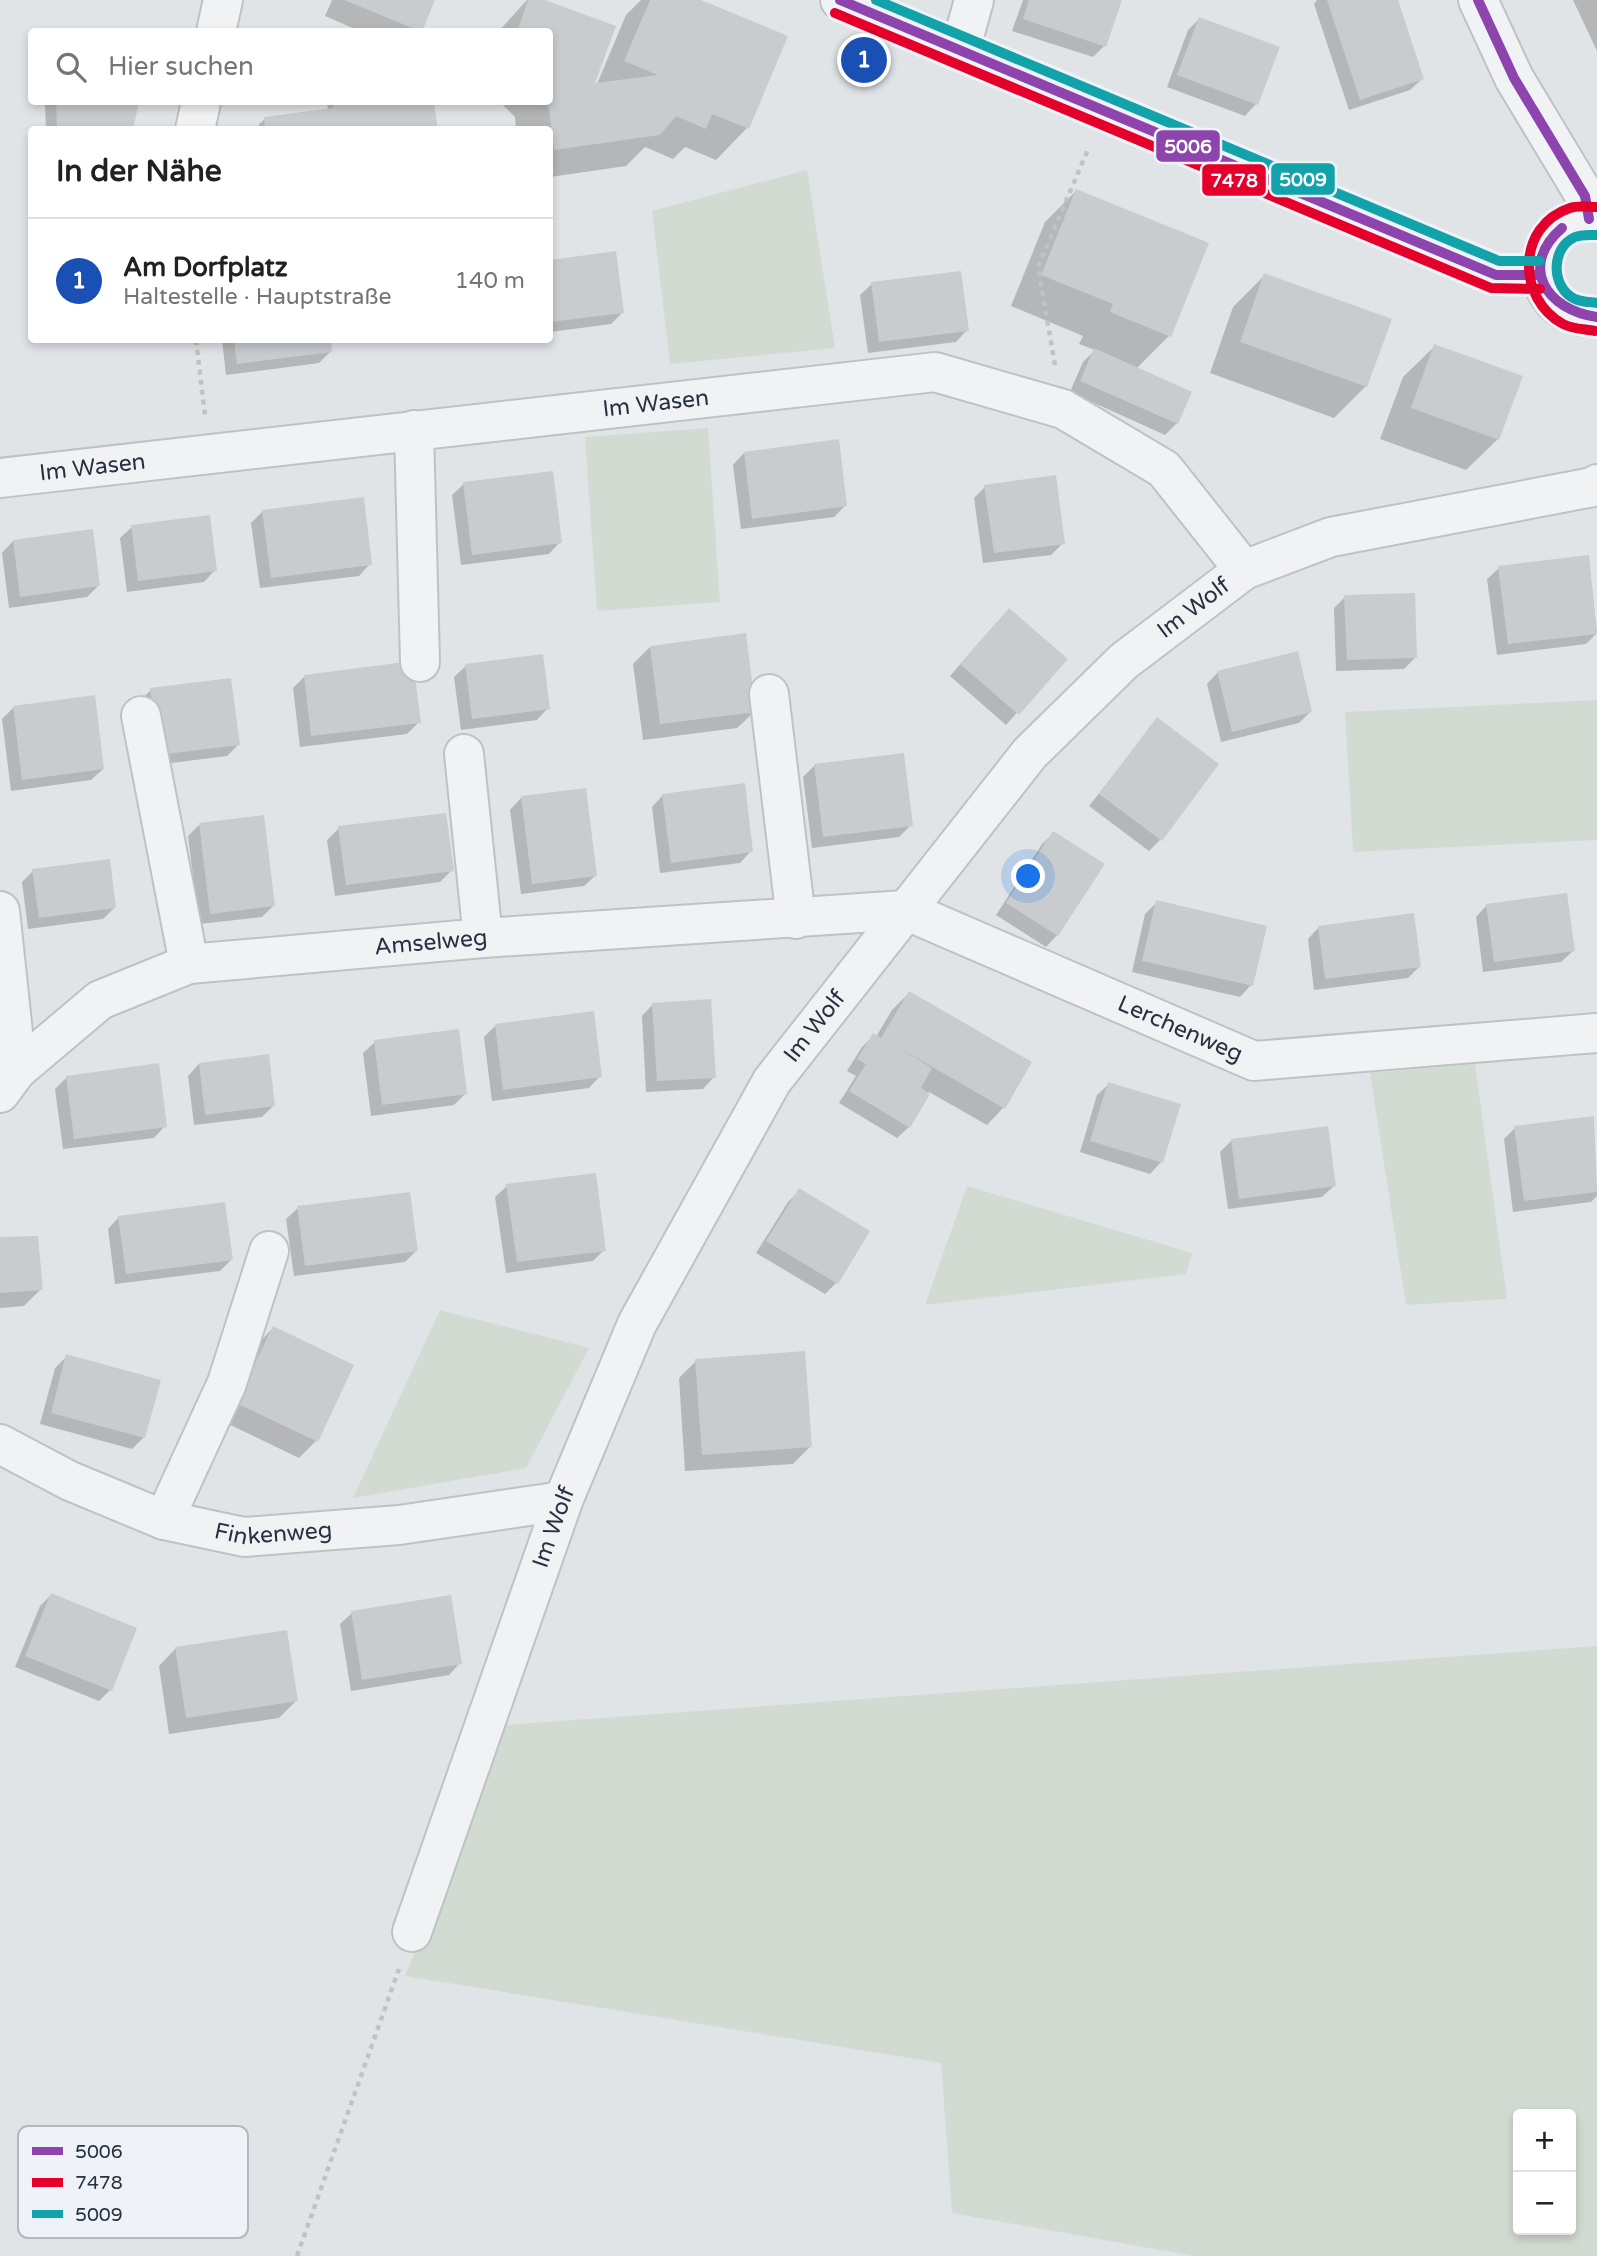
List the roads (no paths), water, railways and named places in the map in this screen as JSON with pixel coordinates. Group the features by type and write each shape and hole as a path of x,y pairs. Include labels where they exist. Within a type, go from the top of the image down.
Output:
{"street":[{"path":"217,28 223,0"},
{"path":"840,0 1496,275 1540,275"},
{"path":"960,51 974,0"},
{"path":"1478,0 1514,78 1585,165 1585,196 1593,220 1573,222 1558,230 1547,243 1541,258 1540,275 1545,290 1566,312 1581,317 1597,317"},
{"path":"196,126 200,105"},
{"name":"Im Wasen","path":"0,478 934,372 1063,409 1164,469 1244,570"},
{"path":"414,430 420,662"},
{"name":"Im Wolf","path":"412,1932 563,1501 637,1324 772,1081 1030,753 1124,661 1244,570 1331,537 1593,487 1597,484"},
{"path":"769,694 796,919"},
{"path":"142,716 190,964"},
{"path":"464,754 483,938"},
{"path":"0,911 8,1081"},
{"name":"Amselweg","path":"8,1081 100,1000 190,964 483,938 905,911"},
{"name":"Lerchenweg","path":"905,911 1254,1061 1597,1033"},
{"path":"164,1520 227,1383 269,1251"},
{"name":"Finkenweg","path":"0,1444 70,1481 164,1520 244,1537 399,1525 563,1501"}],"place":[{"name":"Am Dorfplatz","path":"864,60"}]}
